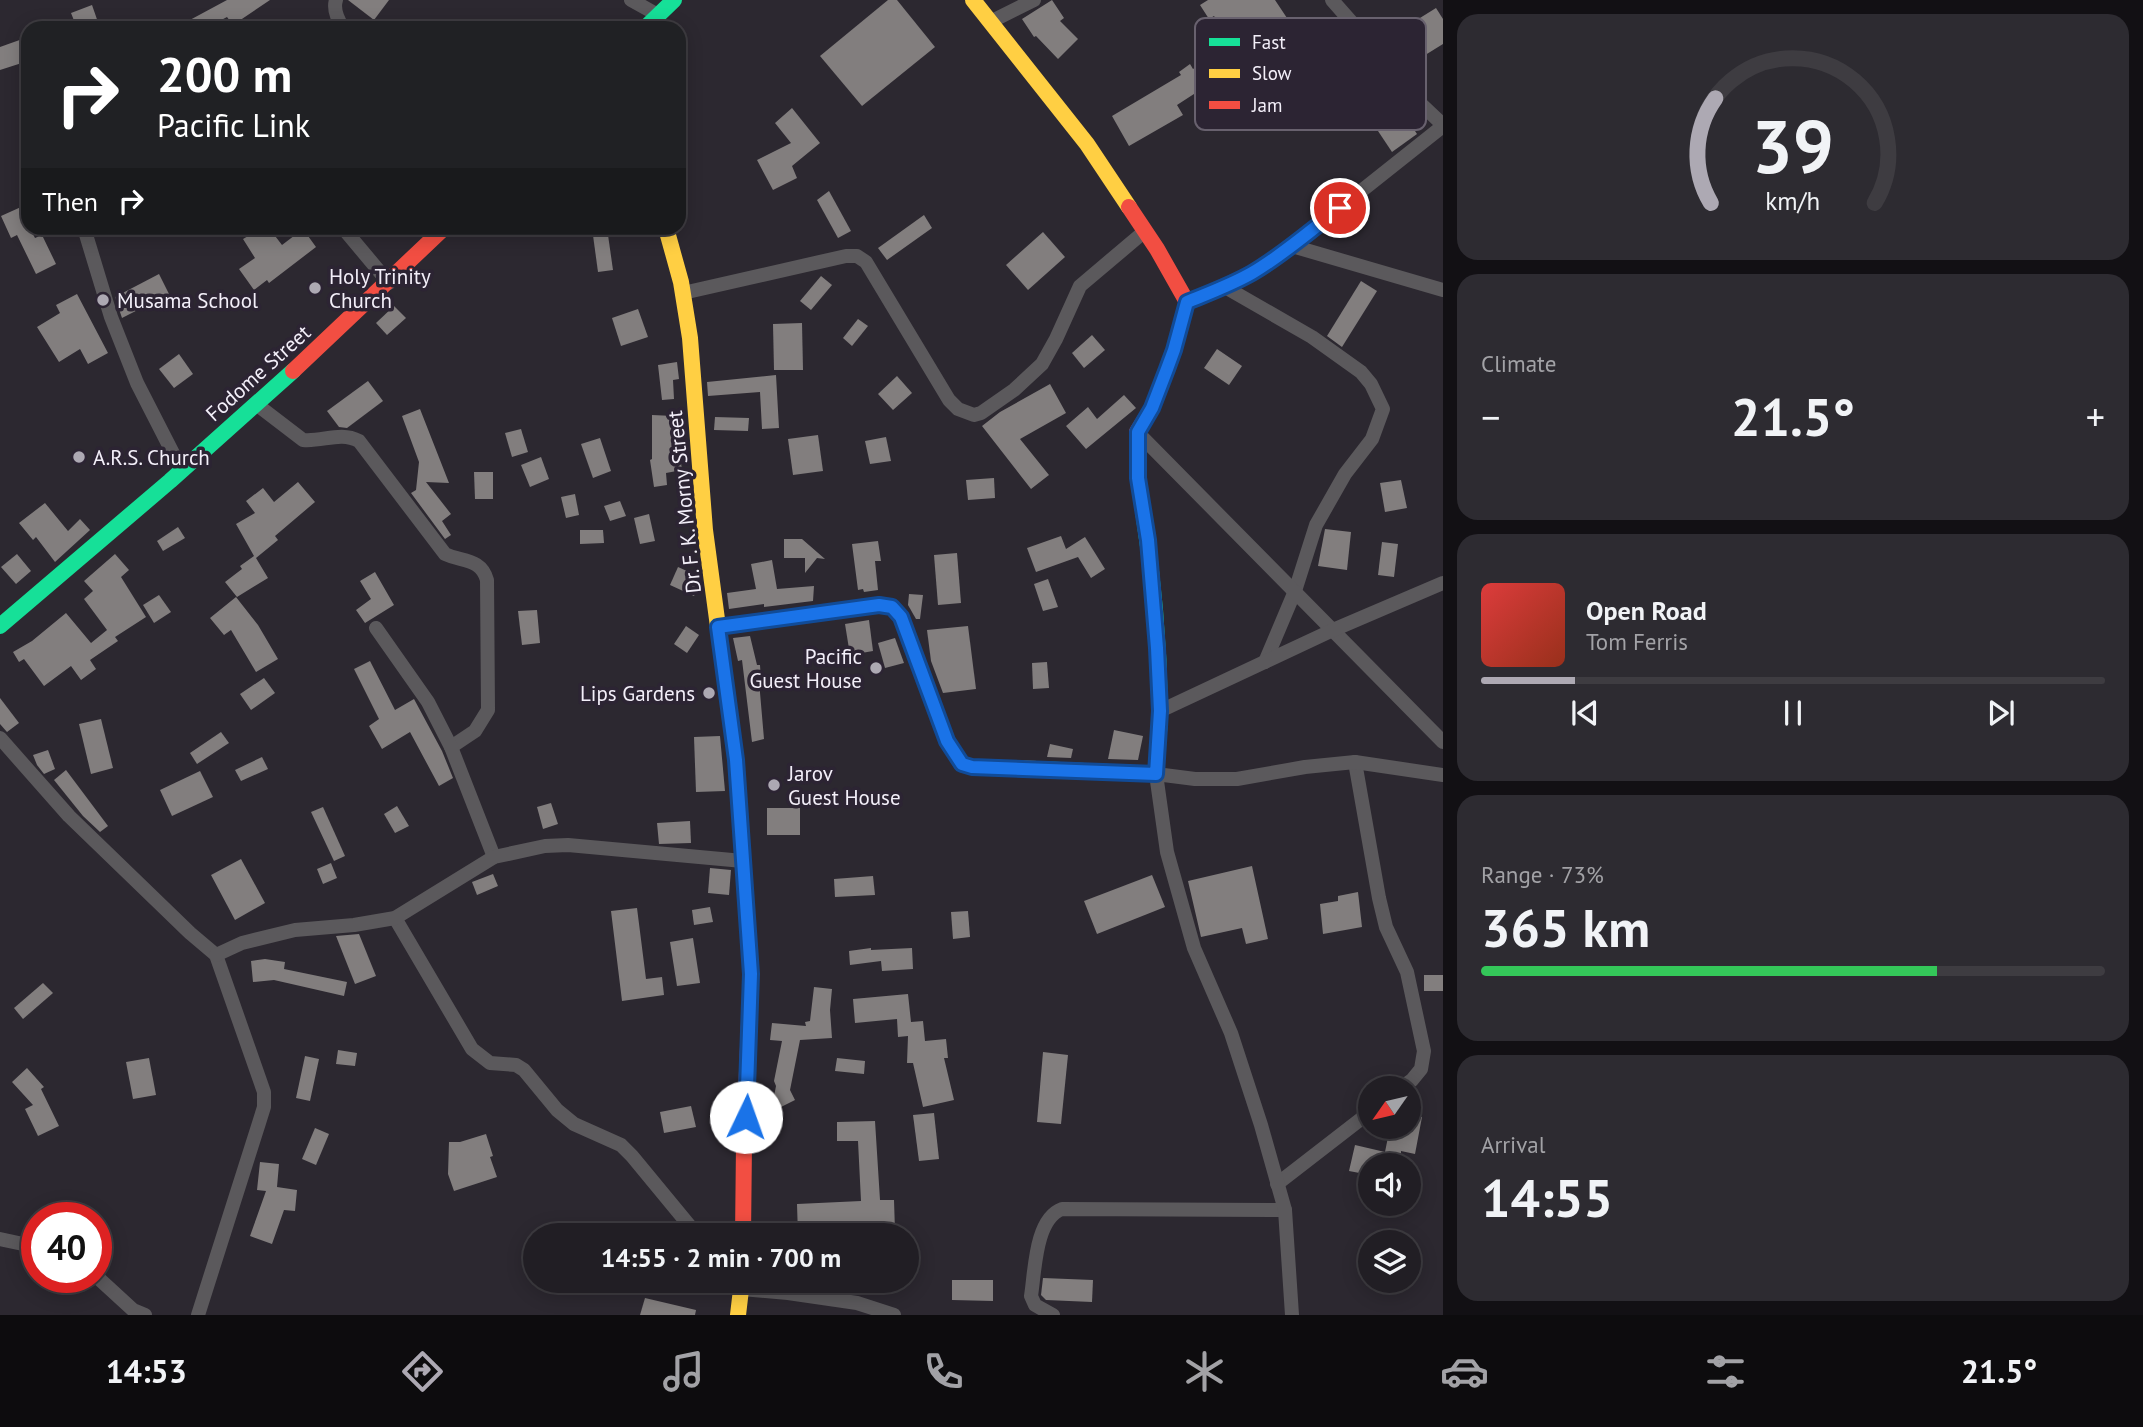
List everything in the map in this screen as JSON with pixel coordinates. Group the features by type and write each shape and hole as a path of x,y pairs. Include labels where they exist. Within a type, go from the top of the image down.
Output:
{"street":[{"path":"336,0 339,21"},
{"path":"631,0 659,15"},
{"path":"653,21 674,0"},
{"path":"972,0 1087,144 1145,230 1187,302 1170,362 1152,408 1138,432 1138,478 1148,540 1160,711 1156,774 1167,852 1194,948 1231,1033 1285,1210 1292,1315"},
{"path":"990,22 1034,0"},
{"path":"1332,0 1348,18"},
{"path":"1187,302 1254,272 1292,246 1443,125 1426,109"},
{"path":"683,293 846,256 857,256 866,262 949,400 958,409 974,415 1014,390 1042,365 1080,286 1145,230"},
{"path":"86,235 111,317 137,383 181,469"},
{"path":"349,235 389,283"},
{"name":"Fodome Street","path":"0,626 256,404 389,283 437,235"},
{"name":"Dr. F. K. Morny Street","path":"668,235 683,293 690,338 705,530 736,760 751,974 743,1223"},
{"path":"1292,246 1443,290"},
{"path":"1225,287 1312,337 1361,372 1371,384 1383,409 1372,439 1345,474 1316,525 1295,591 1265,662"},
{"path":"256,404 303,440 344,435 359,441 445,554 472,561 485,573 488,710 475,731 451,747"},
{"path":"1138,432 1443,742"},
{"path":"1160,711 1333,630 1443,583"},
{"path":"718,627 879,605 892,607 901,617 947,741 962,764 972,767 1237,779 1305,766 1355,762 1443,775"},
{"path":"376,628 428,702 451,747 494,857"},
{"path":"0,738 69,816 216,955 264,1092 264,1107 198,1315"},
{"path":"1355,762 1378,898 1387,927 1407,972 1424,1051 1420,1069 1415,1076"},
{"path":"216,955 242,943 295,930 395,918 494,857 545,846 568,845 743,861"},
{"path":"395,918 472,1049 490,1063 516,1065 524,1070 557,1110 574,1124 621,1145 687,1223"},
{"path":"1277,1184 1358,1121"},
{"path":"1053,1315 1035,1305 1031,1296 1041,1234 1057,1211 1285,1210"},
{"path":"0,1239 21,1244"},
{"path":"112,1291 133,1310 145,1315"},
{"path":"737,1315 739,1293"},
{"path":"788,1293 857,1303 894,1315"}],"building":[{"path":"227,0 270,0 239,21 230,21 227,17 219,21 188,21"},
{"path":"348,0 389,0 374,20"},
{"path":"888,0 897,0 935,47 862,106 820,56"},
{"path":"1052,0 1064,18 1060,21 1078,39 1058,59 1034,37 1022,19"},
{"path":"1208,0 1275,0 1287,18 1208,18 1200,5"},
{"path":"92,5 98,21 74,21 71,13"},
{"path":"1436,8 1443,19 1443,44 1426,54 1426,18 1420,18"},
{"path":"21,40 21,63 0,70 0,47"},
{"path":"1190,64 1193,69 1195,68 1195,93 1177,105 1183,115 1129,146 1112,116 1181,75 1179,72"},
{"path":"792,108 820,143 792,166 797,178 773,190 757,160 791,143 775,123"},
{"path":"1377,130 1414,130 1417,134 1392,152"},
{"path":"829,191 851,231 838,238 817,200"},
{"path":"21,207 21,235 34,235 35,238 42,235 56,264 36,274 17,235 11,238 1,216"},
{"path":"924,215 932,228 887,260 878,248"},
{"path":"1043,232 1065,257 1028,290 1006,265"},
{"path":"250,235 274,235 282,245 295,235 307,235 316,247 269,283 267,280 254,290 239,269 255,258 243,239"},
{"path":"593,235 608,235 613,270 598,272"},
{"path":"159,274 169,294 122,318 115,297"},
{"path":"821,276 832,285 811,310 800,301"},
{"path":"1361,281 1377,291 1342,347 1327,336"},
{"path":"77,294 108,353 88,364 80,349 59,362 37,327 60,313 56,305"},
{"path":"394,306 406,318 387,335 376,323"},
{"path":"638,309 648,337 621,346 612,318"},
{"path":"858,319 868,326 852,346 843,338"},
{"path":"802,323 803,370 774,370 773,324"},
{"path":"1092,335 1105,350 1084,368 1072,353"},
{"path":"1217,349 1242,366 1229,385 1204,368"},
{"path":"179,354 193,374 174,388 159,369"},
{"path":"677,362 679,379 673,380 674,399 662,400 658,365"},
{"path":"776,375 779,428 762,429 760,392 708,396 707,382"},
{"path":"897,376 912,393 893,410 878,394"},
{"path":"368,381 383,401 347,428 339,427 327,411"},
{"path":"1050,384 1066,413 1020,439 1049,475 1031,489 982,426 1000,412"},
{"path":"1124,395 1136,408 1086,449 1066,426 1088,407 1097,419"},
{"path":"420,409 449,483 426,482 451,514 442,521 451,535 445,539 411,493 416,490 419,462 402,416"},
{"path":"652,415 674,416 675,424 679,424 682,470 666,473 667,485 654,487 650,460"},
{"path":"715,417 749,418 748,431 714,430"},
{"path":"521,429 528,452 512,457 505,433"},
{"path":"818,435 823,471 793,475 788,439"},
{"path":"886,437 891,461 870,464 865,441"},
{"path":"600,438 611,471 593,478 581,444"},
{"path":"541,457 549,479 530,487 521,465"},
{"path":"474,472 493,472 493,499 475,499"},
{"path":"994,478 995,498 968,500 966,480"},
{"path":"1401,480 1407,508 1385,512 1380,483"},
{"path":"298,482 315,502 275,536 278,540 256,558 268,578 237,597 225,582 254,556 236,524 255,513 246,501 263,488 274,502"},
{"path":"575,494 579,515 566,518 561,497"},
{"path":"620,501 626,516 610,521 604,506"},
{"path":"45,503 68,531 80,519 90,530 55,562 36,537 33,540 19,523"},
{"path":"649,514 655,541 640,544 634,518"},
{"path":"178,527 185,538 163,551 157,541"},
{"path":"1325,529 1351,532 1347,570 1318,566"},
{"path":"580,530 603,530 604,543 580,544"},
{"path":"1061,536 1066,549 1085,537 1105,569 1091,578 1078,557 1036,572 1027,548"},
{"path":"784,539 802,539 825,559 817,558 805,573 805,558 784,558"},
{"path":"878,541 881,561 875,561 878,590 858,590 852,544"},
{"path":"1382,542 1398,544 1394,577 1378,575"},
{"path":"957,553 961,603 938,605 934,555"},
{"path":"17,554 31,571 16,584 1,567"},
{"path":"115,554 129,570 121,577 146,617 115,637 118,641 90,660 96,669 81,680 71,666 44,686 24,659 19,662 13,652 32,641 66,613 91,643 107,630 84,599 93,591 84,581"},
{"path":"772,560 777,589 814,586 813,601 729,609 727,593 756,589 751,564"},
{"path":"678,567 698,576 699,584 694,596 670,585"},
{"path":"375,572 394,605 365,623 356,610 371,599 360,581"},
{"path":"1048,579 1058,607 1043,611 1034,584"},
{"path":"909,594 923,595 920,619 916,619 908,605"},
{"path":"159,595 171,612 154,623 143,605"},
{"path":"236,597 258,625 278,659 256,672 231,630 224,635 210,618"},
{"path":"537,610 540,643 522,645 518,611"},
{"path":"869,620 873,651 850,655 845,624"},
{"path":"686,626 699,635 687,653 674,644"},
{"path":"968,626 976,689 943,693 931,661 927,630"},
{"path":"750,636 757,665 760,665 764,739 752,742 742,660 738,661 733,638"},
{"path":"895,638 904,663 885,668 878,643"},
{"path":"370,661 395,710 414,699 453,778 439,786 410,732 382,749 369,726 379,719 354,669"},
{"path":"1047,662 1049,688 1033,689 1032,663"},
{"path":"264,678 275,693 251,710 240,694"},
{"path":"0,698 19,723 7,732 0,724"},
{"path":"101,719 113,768 91,774 79,724"},
{"path":"1114,730 1143,736 1138,760 1108,759"},
{"path":"221,732 229,743 197,764 190,753"},
{"path":"720,736 725,791 696,792 694,737"},
{"path":"1050,744 1073,749 1071,758 1047,757"},
{"path":"48,750 55,769 44,774 33,755"},
{"path":"262,757 268,769 241,781 235,770"},
{"path":"66,770 108,826 100,832 83,816 54,780"},
{"path":"200,771 213,797 172,816 160,790"},
{"path":"551,803 558,824 543,829 537,807"},
{"path":"397,806 409,826 395,833 384,814"},
{"path":"323,807 345,856 334,861 311,812"},
{"path":"767,808 800,808 800,835 767,835"},
{"path":"690,821 691,843 659,844 657,823"},
{"path":"241,859 265,903 235,920 211,875"},
{"path":"331,863 337,878 323,884 317,869"},
{"path":"1252,866 1268,939 1246,944 1242,928 1201,937 1188,881"},
{"path":"710,868 731,870 729,895 708,893"},
{"path":"493,874 498,886 477,895 472,882"},
{"path":"1152,875 1165,907 1097,934 1084,901"},
{"path":"873,876 875,895 835,897 834,879"},
{"path":"1358,892 1362,927 1323,934 1320,904 1338,901 1338,896"},
{"path":"710,907 713,922 694,925 692,910"},
{"path":"637,908 646,979 662,977 664,995 622,1001 611,911"},
{"path":"968,911 970,937 953,939 951,912"},
{"path":"359,934 376,976 355,984 336,936"},
{"path":"693,938 700,983 677,986 670,942"},
{"path":"912,948 913,969 882,971 881,961 850,965 849,951"},
{"path":"265,959 285,962 284,969 347,982 344,996 274,980 253,982 251,961"},
{"path":"1424,975 1443,975 1443,991 1424,991"},
{"path":"43,983 53,993 23,1019 14,1008"},
{"path":"814,987 832,989 832,1038 800,1040 790,1090 795,1100 771,1112 782,1041 770,1040 772,1023 806,1026 805,1022 810,1021"},
{"path":"908,994 911,1022 923,1021 925,1041 946,1039 948,1058 944,1058 954,1100 923,1107 913,1063 907,1063 908,1036 898,1037 897,1019 855,1023 853,999"},
{"path":"338,1050 357,1053 355,1066 336,1064"},
{"path":"1043,1052 1068,1055 1061,1124 1037,1122"},
{"path":"305,1056 319,1059 310,1101 296,1098"},
{"path":"149,1058 156,1095 133,1099 126,1062"},
{"path":"837,1058 865,1061 864,1074 835,1071"},
{"path":"27,1068 44,1087 41,1089 59,1126 38,1136 25,1109 33,1105 12,1082"},
{"path":"691,1106 696,1127 664,1133 660,1112"},
{"path":"934,1113 939,1159 919,1161 913,1115"},
{"path":"875,1121 880,1200 894,1200 895,1223 798,1223 797,1204 861,1201 858,1141 837,1141 837,1122"},
{"path":"315,1128 329,1134 316,1165 302,1159"},
{"path":"486,1134 497,1177 454,1191 448,1174 449,1142 460,1142"},
{"path":"1388,1139 1418,1139 1415,1153 1358,1153 1358,1173 1349,1171 1355,1145 1385,1152"},
{"path":"260,1162 279,1164 277,1187 297,1190 295,1211 284,1210 272,1244 250,1236 266,1191 257,1190"},
{"path":"1043,1278 1093,1280 1092,1302 1046,1300 1041,1295"},
{"path":"952,1280 993,1280 993,1301 952,1300"},
{"path":"645,1298 696,1310 695,1315 640,1315"}],"traffic: fast":[{"path":"652,21 674,0"},
{"path":"0,626 170,481 293,371"},
{"path":"1037,769 1156,774 1160,717 1158,655 1140,492"}],"traffic: slow":[{"path":"973,0 1087,144 1129,207"},
{"path":"668,235 681,282 690,338 705,530 730,716"},
{"path":"718,627 879,605 892,607 901,617 947,741 962,764 972,767 1037,769"},
{"path":"738,1315 741,1293"}],"traffic: jam":[{"path":"1129,207 1187,302 1174,350 1152,408 1137,432 1140,492"},
{"path":"293,371 437,235"},
{"path":"730,716 736,759 751,974 743,1223"}],"place":[{"name":"Holy Trinity Church","path":"315,288"},
{"name":"Musama School","path":"103,300"},
{"name":"A.R.S. Church","path":"79,457"},
{"name":"Pacific Guest House","path":"876,668"},
{"name":"Lips Gardens","path":"709,693"},
{"name":"Jarov Guest House","path":"774,785"}],"route":[{"path":"746,1117 751,974 736,760 718,627 879,605 892,607 901,617 947,741 962,764 972,767 1156,774 1160,711 1157,648 1148,540 1138,478 1138,432 1152,408 1167,369 1187,302 1254,272 1340,208"}]}
